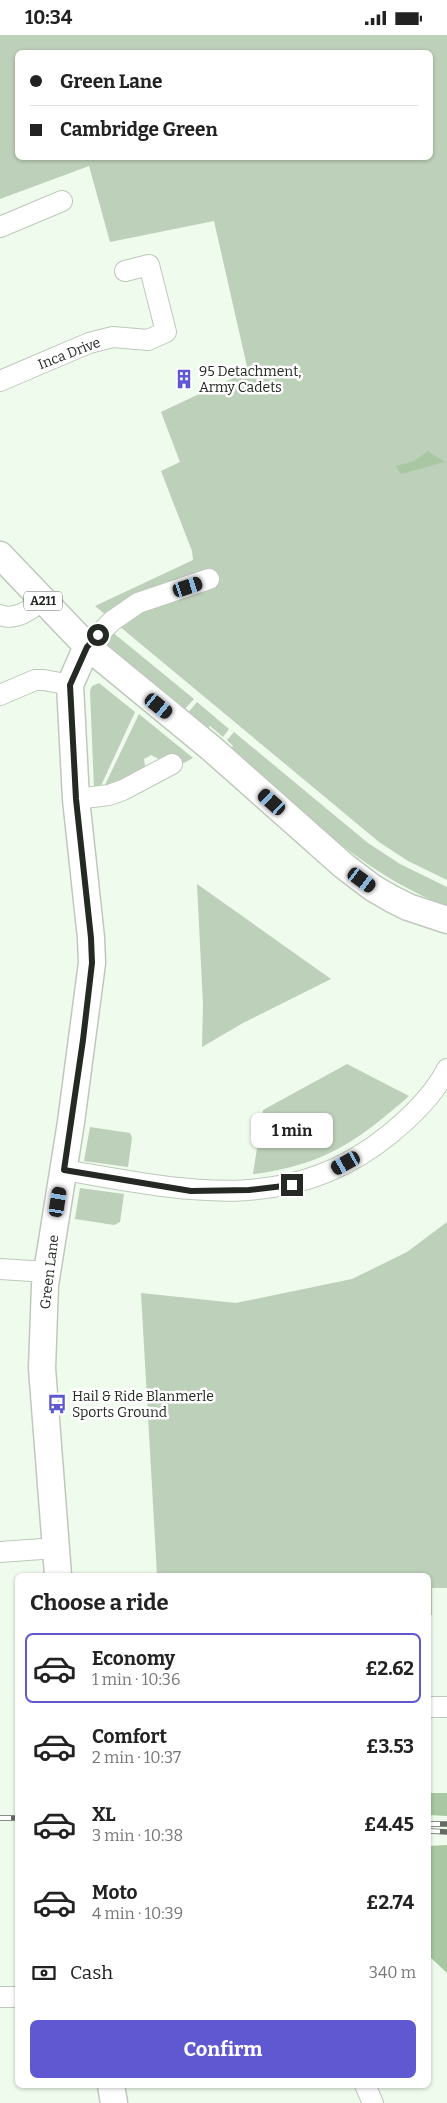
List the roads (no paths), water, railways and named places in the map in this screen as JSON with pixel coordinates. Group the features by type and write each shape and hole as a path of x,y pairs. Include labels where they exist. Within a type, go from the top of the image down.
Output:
{"main road":[{"name":"A211","path":"0,555 87,647 211,748 352,873 373,888 408,907 447,920"},
{"name":"Green Lane","path":"58,1573 42,1368 47,1272 83,1040 92,963 76,799 70,685 87,647"},
{"path":"112,2088 114,2103"}],"street":[{"path":"0,227 62,201"},
{"name":"Inca Drive","path":"0,381 89,343 113,337 148,340 166,332 149,265 125,271"},
{"path":"87,647 112,621 138,603 209,579"},
{"path":"0,615 8,618 16,617 43,601"},
{"path":"0,695 44,679 70,685"},
{"path":"76,799 116,793 172,764"},
{"path":"64,1170 191,1191 249,1190 292,1185 333,1170 372,1149 408,1120 445,1078"},
{"path":"0,1269 47,1272"},
{"path":"0,1552 56,1548"},
{"path":"431,1707 447,1707"},
{"path":"0,1997 15,1997"},
{"path":"366,2088 373,2103"}],"railway":[{"path":"0,1818 15,1818"},
{"path":"431,1824 447,1824"},
{"path":"431,1831 447,1832"}],"place":[{"name":"95 Detachment, Army Cadets","path":"184,379"},
{"name":"Hail & Ride Blanmerle Sports Ground","path":"57,1404"}]}
